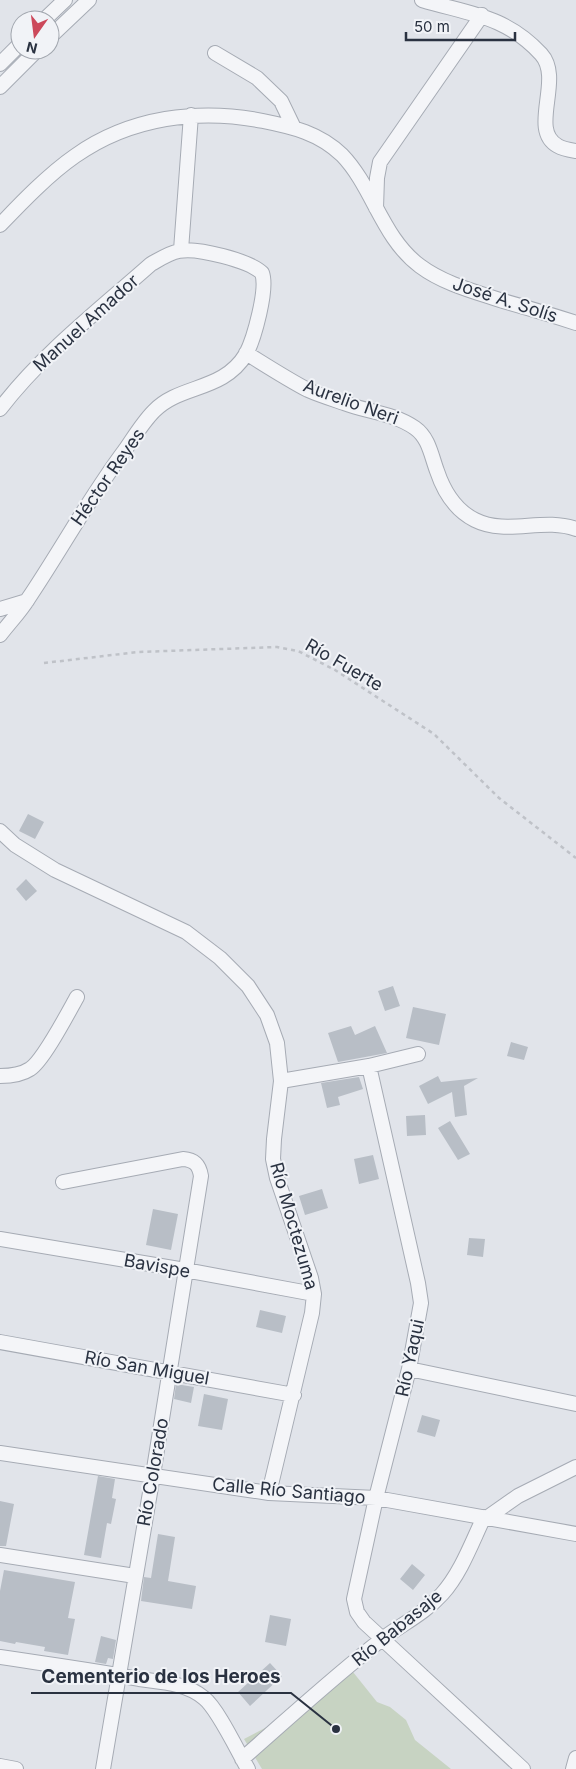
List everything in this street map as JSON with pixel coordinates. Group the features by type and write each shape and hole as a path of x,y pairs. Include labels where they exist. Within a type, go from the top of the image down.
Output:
{"street":[{"path":"54,10 65,0"},
{"path":"60,28 89,0"},
{"path":"422,0 482,15 509,28 542,55 549,68 550,79 544,118 546,131 550,140 557,146 576,151"},
{"path":"376,209 380,162 482,15"},
{"path":"215,52 257,78 281,101 294,128"},
{"path":"0,87 27,60"},
{"path":"191,115 181,250 207,253 247,263 262,274 265,285 260,311 246,354"},
{"name":"José A. Solís","path":"0,225 23,201 75,156 109,136 141,124 191,115 244,117 294,128 326,142 342,156 357,175 402,249 421,266 446,280 474,292 576,323"},
{"name":"Manuel Amador","path":"0,409 17,387 48,356 151,264 181,250"},
{"name":"Aurelio Neri","path":"246,354 309,390 346,404 401,419 416,428 425,436 447,494 453,504 477,521 491,526 527,527 552,524 576,529"},
{"name":"Héctor Reyes","path":"0,635 27,601 105,476 155,410 169,400 221,378 246,354"},
{"path":"0,609 27,601"},
{"name":"Río Moctezuma","path":"0,831 15,845 55,870 186,932 220,958 248,986 267,1016 277,1043 281,1081 273,1159 277,1178 311,1278 314,1294 312,1313 294,1395 269,1493"},
{"path":"0,1076 21,1074 32,1069 41,1059 77,997"},
{"path":"281,1081 369,1066 418,1054"},
{"name":"Río Yaqui","path":"369,1066 420,1293 420,1311 409,1369 376,1498 354,1599 357,1612 382,1639 523,1769"},
{"name":"Río Colorado","path":"62,1182 183,1159 196,1163 201,1176 104,1769"},
{"name":"Bavispe","path":"0,1239 314,1294"},
{"name":"Río San Miguel","path":"0,1342 294,1395"},
{"path":"409,1369 576,1404"},
{"name":"Calle Río Santiago","path":"0,1453 269,1493 376,1498 576,1534"},
{"name":"Río Babasaje","path":"245,1764 308,1701 382,1639 427,1608 443,1593 454,1578 486,1517 518,1496 576,1467"},
{"path":"0,1555 135,1576"},
{"path":"0,1658 118,1675 178,1686 194,1691 205,1699 215,1711 245,1764"},
{"path":"573,1769 576,1758"},
{"path":"0,1766 16,1769"}],"path":[{"name":"Río Fuerte","path":"44,663 138,652 277,647 298,651 335,670 434,734 499,798 576,858"}],"green space":[{"path":"353,1672 377,1702 390,1707 406,1720 415,1740 451,1769 262,1769 244,1739 309,1705"}],"building":[{"path":"28,814 44,822 35,839 19,831"},
{"path":"26,879 37,891 26,901 16,889"},
{"path":"393,986 400,1006 385,1011 378,991"},
{"path":"413,1007 446,1014 439,1045 406,1038"},
{"path":"351,1026 355,1035 375,1026 387,1053 338,1062 328,1033"},
{"path":"511,1042 528,1047 524,1060 507,1056"},
{"path":"438,1076 441,1082 478,1078 464,1086 467,1115 455,1117 452,1092 428,1104 419,1086"},
{"path":"359,1077 363,1089 338,1097 340,1105 327,1108 321,1083"},
{"path":"425,1115 426,1135 407,1136 406,1116"},
{"path":"450,1121 470,1154 458,1160 438,1128"},
{"path":"373,1155 379,1179 359,1184 354,1159"},
{"path":"322,1189 328,1208 305,1215 299,1196"},
{"path":"153,1209 178,1214 171,1250 146,1245"},
{"path":"469,1238 485,1239 483,1257 467,1255"},
{"path":"260,1310 286,1316 282,1333 256,1327"},
{"path":"176,1384 194,1387 191,1403 174,1399"},
{"path":"204,1394 228,1399 222,1430 198,1426"},
{"path":"422,1415 440,1420 435,1437 417,1432"},
{"path":"98,1476 115,1479 112,1498 116,1499 111,1524 107,1523 101,1558 84,1555"},
{"path":"0,1501 14,1504 6,1546 0,1546"},
{"path":"158,1534 175,1537 168,1581 196,1586 192,1609 141,1601 144,1577 151,1578"},
{"path":"412,1564 425,1575 413,1590 400,1579"},
{"path":"4,1570 75,1582 68,1618 75,1619 68,1655 44,1651 45,1647 0,1641 0,1591"},
{"path":"270,1615 291,1619 286,1646 265,1642"},
{"path":"101,1636 116,1640 113,1659 108,1658 106,1664 95,1662"},
{"path":"270,1663 282,1676 250,1706 238,1692"}],"place":[{"name":"Cementerio de los Heroes","path":"336,1729"}]}
